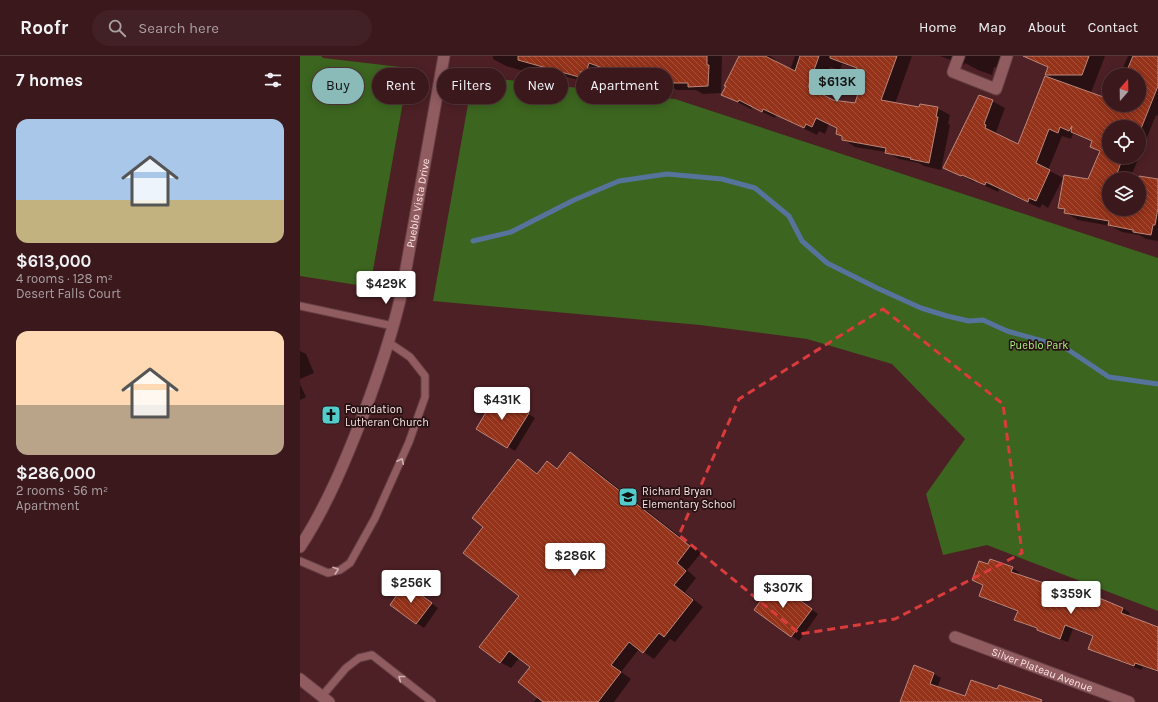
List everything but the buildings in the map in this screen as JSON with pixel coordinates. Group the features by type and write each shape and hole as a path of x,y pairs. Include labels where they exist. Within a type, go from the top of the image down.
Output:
{"street":[{"name":"Pueblo Vista Drive","path":"300,547 326,500 348,455 378,374 393,326 404,276 444,56"},
{"path":"959,56 953,72 996,89 1007,56"},
{"name":"Silver Plateau Avenue","path":"955,637 1129,702"},
{"path":"300,679 325,699"}],"lane":[{"path":"300,306 393,326"},
{"path":"300,561 328,573 340,570 350,563 375,518 409,442 425,397 424,376 410,357 388,342"},
{"path":"325,699 346,668 359,658 372,655 432,702"}],"highlighted area":[{"path":"883,309 1003,404 1022,553 895,619 800,634 679,535 739,399"}],"green space":[{"path":"300,56 321,56 323,58 409,68 372,68 372,104 403,104 370,287 300,276"},
{"name":"Pueblo Park","path":"506,80 514,81 514,104 568,104 568,87 576,88 576,104 673,104 673,99 675,99 1158,258 1158,611 987,545 943,555 926,494 965,439 892,364 807,339 700,325 433,301 468,104 506,104"}],"waterway":[{"path":"473,241 511,232 574,200 619,181 667,174 722,179 755,188 789,216 802,241 827,263 877,288 921,308 969,321 983,320 1007,331 1064,347 1109,377 1158,384"}],"place":[{"name":"Foundation Lutheran Church","path":"331,415"},
{"name":"Richard Bryan Elementary School","path":"628,497"}]}
